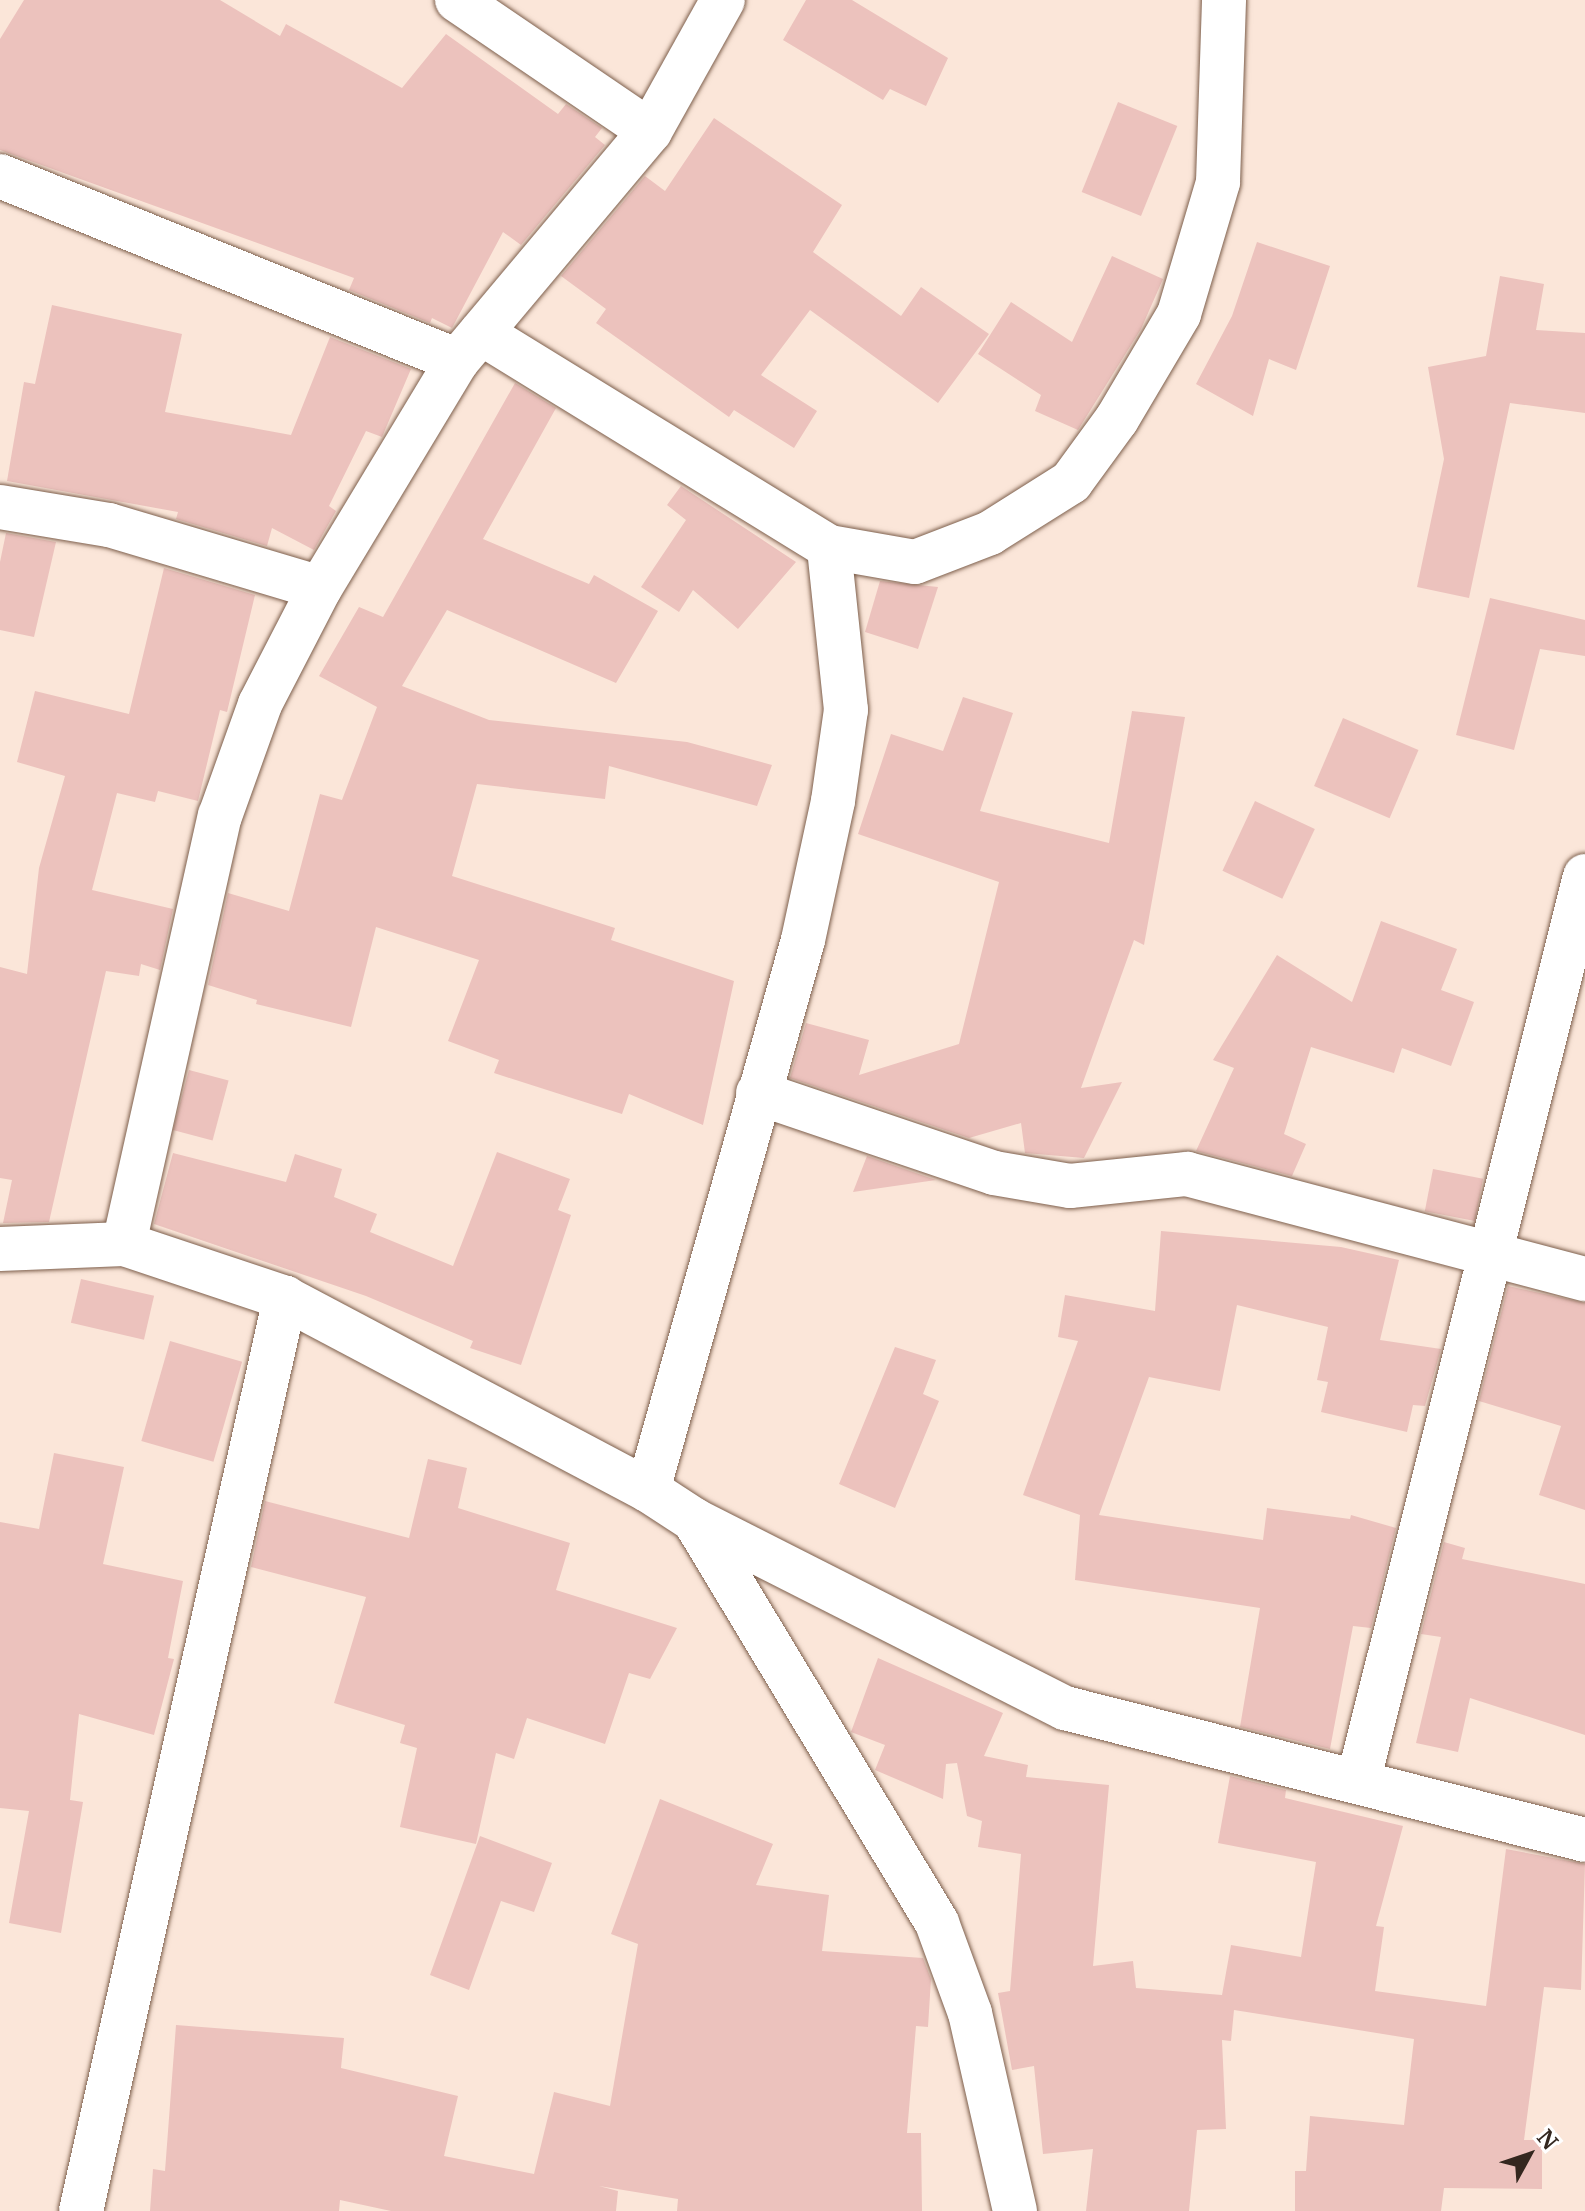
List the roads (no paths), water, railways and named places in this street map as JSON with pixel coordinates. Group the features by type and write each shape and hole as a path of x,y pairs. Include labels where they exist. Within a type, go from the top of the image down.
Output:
{"street":[{"path":"457,0 650,131"},
{"path":"124,1244 220,816 260,704 320,588 469,347 650,131 723,0"},
{"path":"0,176 469,347 829,547 915,562 990,533 1071,482 1108,432 1179,314 1218,182 1224,0"},
{"path":"0,507 109,525 320,588"},
{"path":"648,1490 803,940 833,801 846,710 829,547"},
{"path":"1358,1782 1585,876"},
{"path":"758,1093 994,1173 1070,1186 1187,1174 1489,1257 1585,1279"},
{"path":"0,1249 124,1244 285,1298 648,1490 694,1520 1065,1708 1585,1840"},
{"path":"81,2211 285,1298"},
{"path":"694,1520 937,1923 970,2013 1015,2211"}]}
